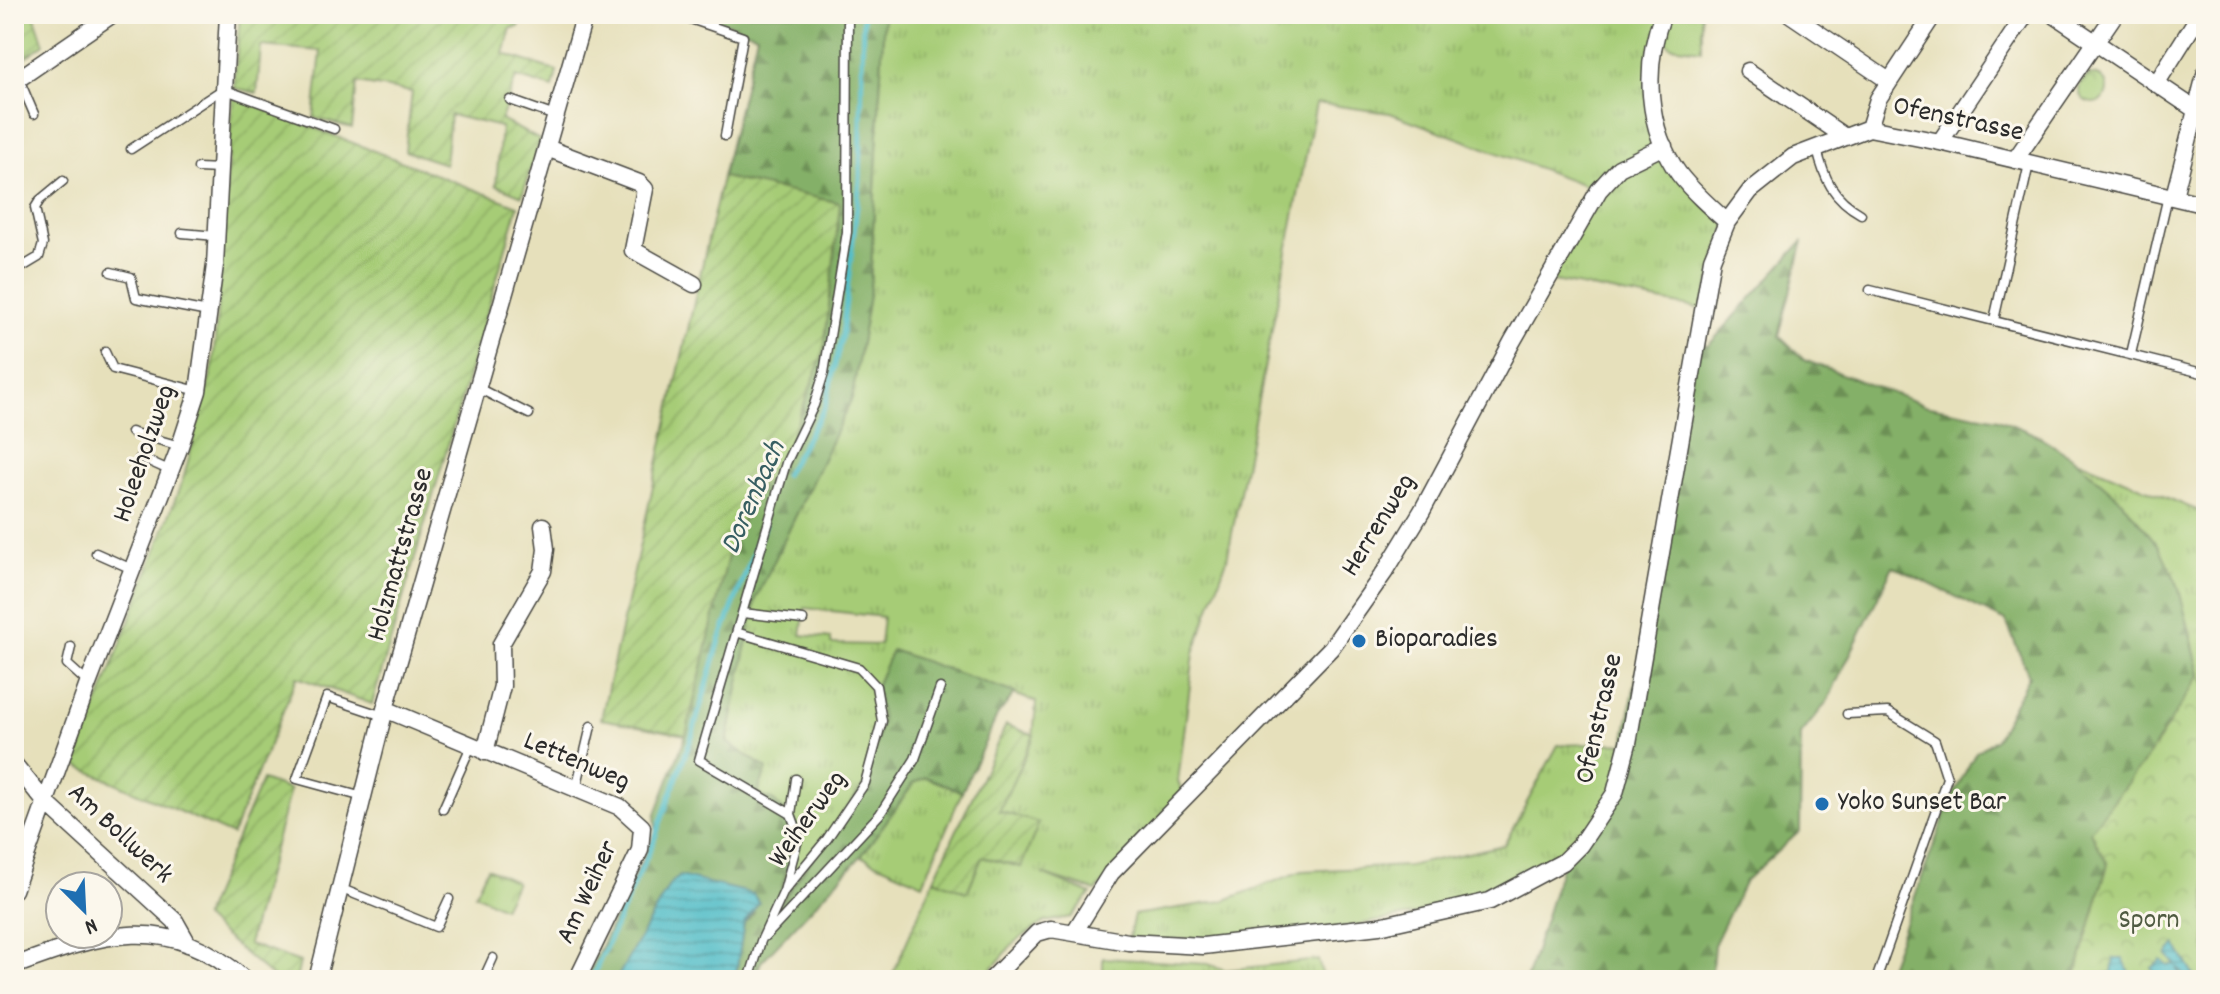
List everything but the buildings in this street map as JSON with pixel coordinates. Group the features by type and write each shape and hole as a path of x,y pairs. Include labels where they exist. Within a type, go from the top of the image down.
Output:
{"street":[{"path":"16,81 113,14"},
{"name":"Holeeholzweg","path":"14,890 198,391 216,236 228,14"},
{"name":"Holzmattstrasse","path":"317,980 384,712 585,14"},
{"path":"1663,14 1656,32 1650,72 1652,108 1664,146 1693,191 1727,222"},
{"path":"1790,14 1889,81"},
{"path":"1940,142 2026,14"},
{"path":"2053,14 2196,110"},
{"path":"2022,161 2115,14"},
{"path":"2156,84 2200,14"},
{"path":"1869,128 1878,99 1930,15"},
{"path":"1748,71 1845,137"},
{"path":"2171,196 2199,130 2196,110 2206,71"},
{"name":"Ofenstrasse","path":"1075,931 1128,942 1203,946 1379,926 1490,901 1563,862 1580,845 1615,793 1628,743 1712,259 1727,222 1750,191 1793,157 1869,128 2206,205"},
{"name":"Herrenweg","path":"1075,931 1111,873 1331,648 1386,570 1422,511 1512,342 1599,190 1619,168 1664,146"},
{"path":"547,148 639,183 645,189 633,250 694,284"},
{"name":"Lettenweg","path":"478,749 502,686 501,644 543,571 546,549 543,526"},
{"name":"Lettenweg","path":"384,712 620,807 642,827"},
{"name":"Am Bollwerk","path":"14,764 46,803 175,921 188,944"},
{"name":"Am Weiher","path":"577,980 640,850 642,827"},
{"path":"991,980 1037,933 1051,929 1075,931"},
{"path":"14,966 113,934 139,934 188,944 239,978"}],"lane":[{"path":"676,14 743,37 725,136"},
{"path":"791,814 699,760 739,633 783,472 814,405 824,373 847,232 848,14"},
{"path":"16,81 34,114"},
{"path":"131,149 223,89 334,129"},
{"path":"510,100 556,117"},
{"path":"1817,148 1824,178 1843,204 1861,214"},
{"path":"1994,320 2022,161"},
{"path":"198,168 219,169"},
{"path":"14,272 39,257 43,244 35,208 63,181"},
{"path":"2131,354 2171,196"},
{"path":"182,233 216,236"},
{"path":"111,272 131,277 136,298 208,312"},
{"path":"1870,290 2206,374"},
{"path":"105,352 113,369 198,391"},
{"path":"477,387 529,414"},
{"path":"131,432 180,446"},
{"path":"140,457 171,471"},
{"path":"96,553 132,569"},
{"path":"743,613 803,620"},
{"name":"Weiherweg","path":"739,633 859,668 876,686 882,721 865,783 827,839 784,891 761,941 749,980"},
{"path":"71,647 67,664 88,684"},
{"path":"761,941 880,814 915,759 940,688"},
{"path":"364,797 297,779 327,697 384,712"},
{"path":"1847,714 1888,712 1935,741 1947,778 1876,980"},
{"path":"576,790 591,726"},
{"path":"443,809 478,749"},
{"path":"784,891 799,836 791,814 796,779"},
{"path":"342,889 436,927 449,899"},
{"path":"483,980 493,958"}],"green space":[{"path":"14,14 34,14 44,44 14,65"},
{"path":"240,14 284,14 315,22 316,14 523,14 519,27 511,28 504,54 557,71 553,88 516,77 501,120 540,140 522,196 496,185 501,127 450,115 445,164 405,151 412,92 357,83 352,128 314,118 321,51 261,46 257,93 234,88"},
{"path":"704,14 884,14 870,289 852,398 756,599 727,742 767,769 757,794 774,801 798,826 776,910 865,783 882,721 876,686 892,650 1015,693 997,716 962,792 926,777 914,783 861,856 761,962 754,980 735,980 744,923 754,913 670,884 616,980 585,980 656,831 655,816 686,735 729,551 756,490 778,472 840,203 722,177 757,35"},
{"path":"884,14 1701,14 1701,50 1671,46 1656,33 1650,72 1664,146 1727,222 1702,309 1549,280 1598,190 1390,113 1316,103 1227,559 1194,653 1178,781 1185,798 1096,891 1042,874 1091,894 1071,917 1045,922 1016,941 982,980 890,980 934,879 967,892 982,857 1021,867 999,811 1033,739 1036,702 892,650 882,721 865,783 773,913 757,794 727,742 756,599 852,397 870,289","holes":["805,608 883,617 880,645 831,644 831,638 801,635"]},
{"path":"2093,75 2103,79 2107,89 2103,99 2093,103 2083,99 2079,89 2083,79"},
{"path":"233,97 518,206 372,704 297,677 232,835 75,765 184,476 213,367"},
{"path":"722,177 840,203 824,351 778,472 756,490 729,551 686,735 601,719"},
{"path":"1803,241 1779,336 1804,360 1924,405 1998,419 2039,436 2074,459 2120,499 2159,546 2178,585 2200,675 2149,755 2091,831 2108,864 2075,980 1884,980 1951,799 1976,752 1996,739 2029,676 2006,621 1893,566 1827,702 1801,734 1800,831 1745,881 1714,945 1711,980 1526,980 1563,862 1615,793 1697,343 1708,346"},
{"path":"2074,459 2206,514 2206,685 2200,675 2183,605 2160,554 2126,508"},
{"name":"Sporn","path":"2200,675 2206,685 2206,980 2075,980 2108,864 2090,831 2149,755"},
{"path":"1006,725 1034,735 999,811 1039,823 1021,867 982,857 967,892 934,879"},
{"path":"1628,743 1615,793 1580,845 1490,901 1312,933 1128,942 1134,915 1223,901 1302,871 1408,866 1504,845 1558,745"},
{"path":"926,777 962,792 923,884 861,856 914,783"},
{"path":"262,780 290,790 248,944 300,962 296,980 276,980 203,918"},
{"path":"487,868 516,882 503,908 475,894"},
{"path":"1103,958 1208,964 1226,970 1318,960 1324,980 1103,980"}],"water":[{"path":"680,876 753,894 759,903 744,923 735,980 616,980 670,884"},
{"path":"2176,945 2194,975 2188,979 2177,967 2182,980 2159,980 2152,968 2161,960 2168,966 2176,964 2167,955"},
{"path":"2114,958 2123,958 2132,980 2104,980 2104,974 2112,973"}],"waterway":[{"name":"Dorenbach","path":"785,475 825,407 842,335 860,180 863,14"},
{"name":"Dorenbach","path":"591,980 653,843 692,736 720,640 764,525"}],"place":[{"name":"Bioparadies","path":"1359,641"},
{"name":"Yoko Sunset Bar","path":"1822,804"}]}
